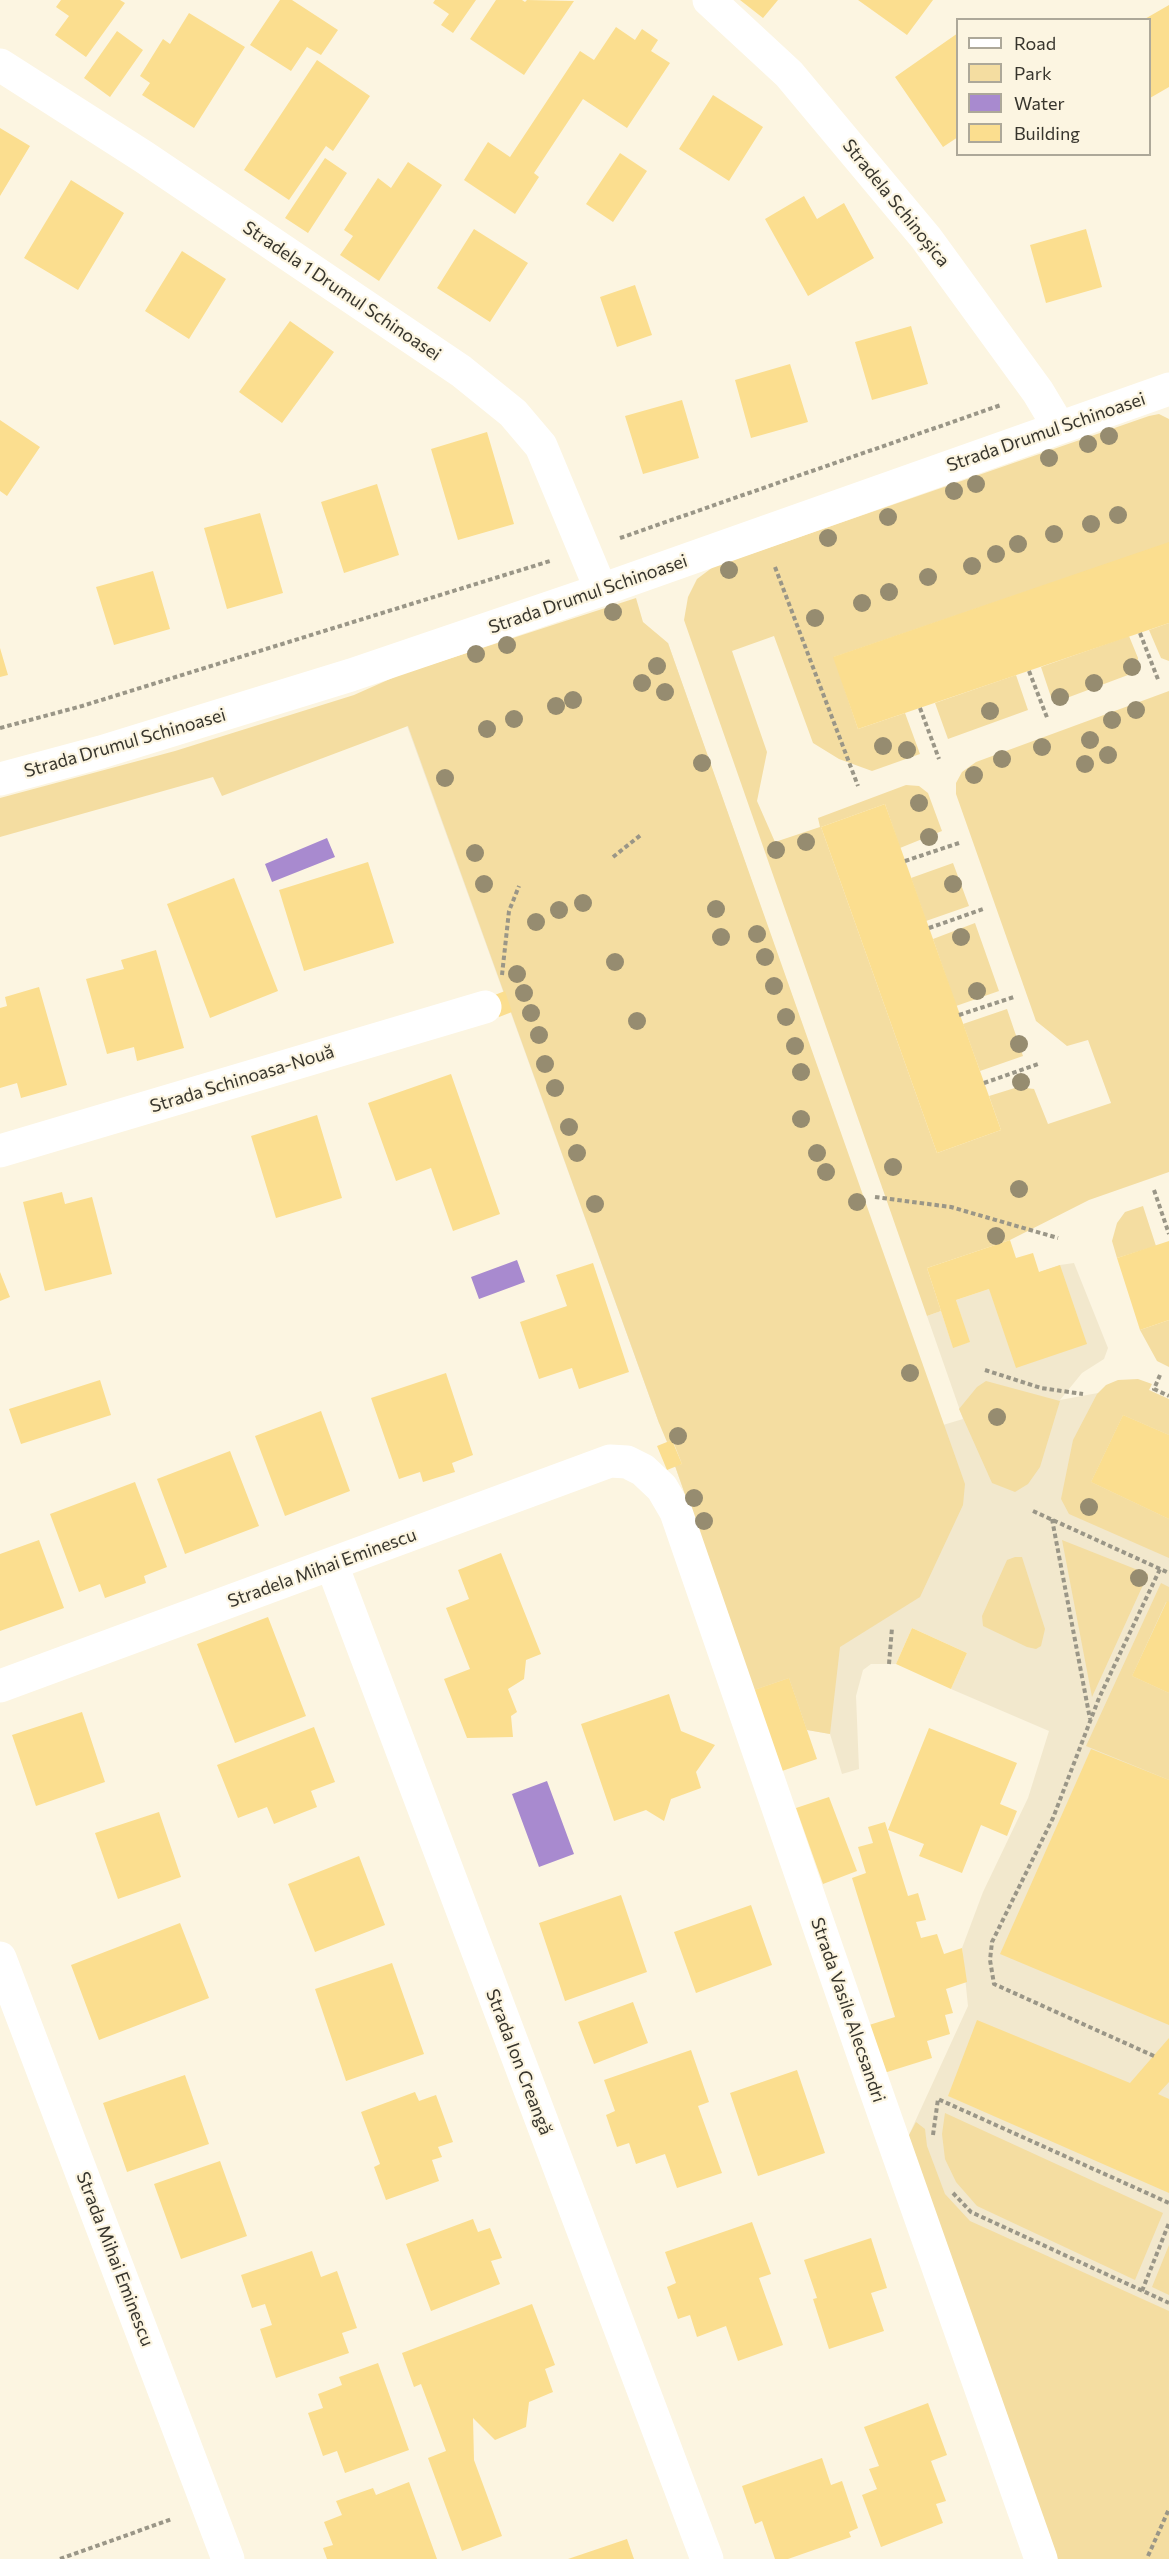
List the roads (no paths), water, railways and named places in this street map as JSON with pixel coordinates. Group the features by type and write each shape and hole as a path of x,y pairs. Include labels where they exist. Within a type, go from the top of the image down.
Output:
{"street":[{"name":"Stradela Schinoșica","path":"709,0 789,74 926,238 1038,392 1059,427"},
{"name":"Stradela 1 Drumul Schinoasei","path":"0,65 144,156 462,371 513,413 541,446 601,590"},
{"name":"Strada Drumul Schinoasei","path":"0,780 101,752 351,675 601,590 1169,389"},
{"name":"Strada Schinoasa-Nouă","path":"0,1151 485,1007"},
{"name":"Stradela Mihai Eminescu","path":"0,1686 610,1461 627,1462 643,1470"},
{"name":"Strada Vasile Alecsandri","path":"643,1470 662,1488 680,1522 879,2102 1041,2559"},
{"name":"Strada Ion Creangă","path":"332,1565 707,2559"},
{"name":"Strada Mihai Eminescu","path":"0,1958 228,2559"}],"water":[{"path":"327,838 335,857 272,882 265,864"},
{"path":"517,1260 525,1282 479,1299 471,1277"},
{"path":"547,1781 574,1854 539,1867 512,1794"}]}
